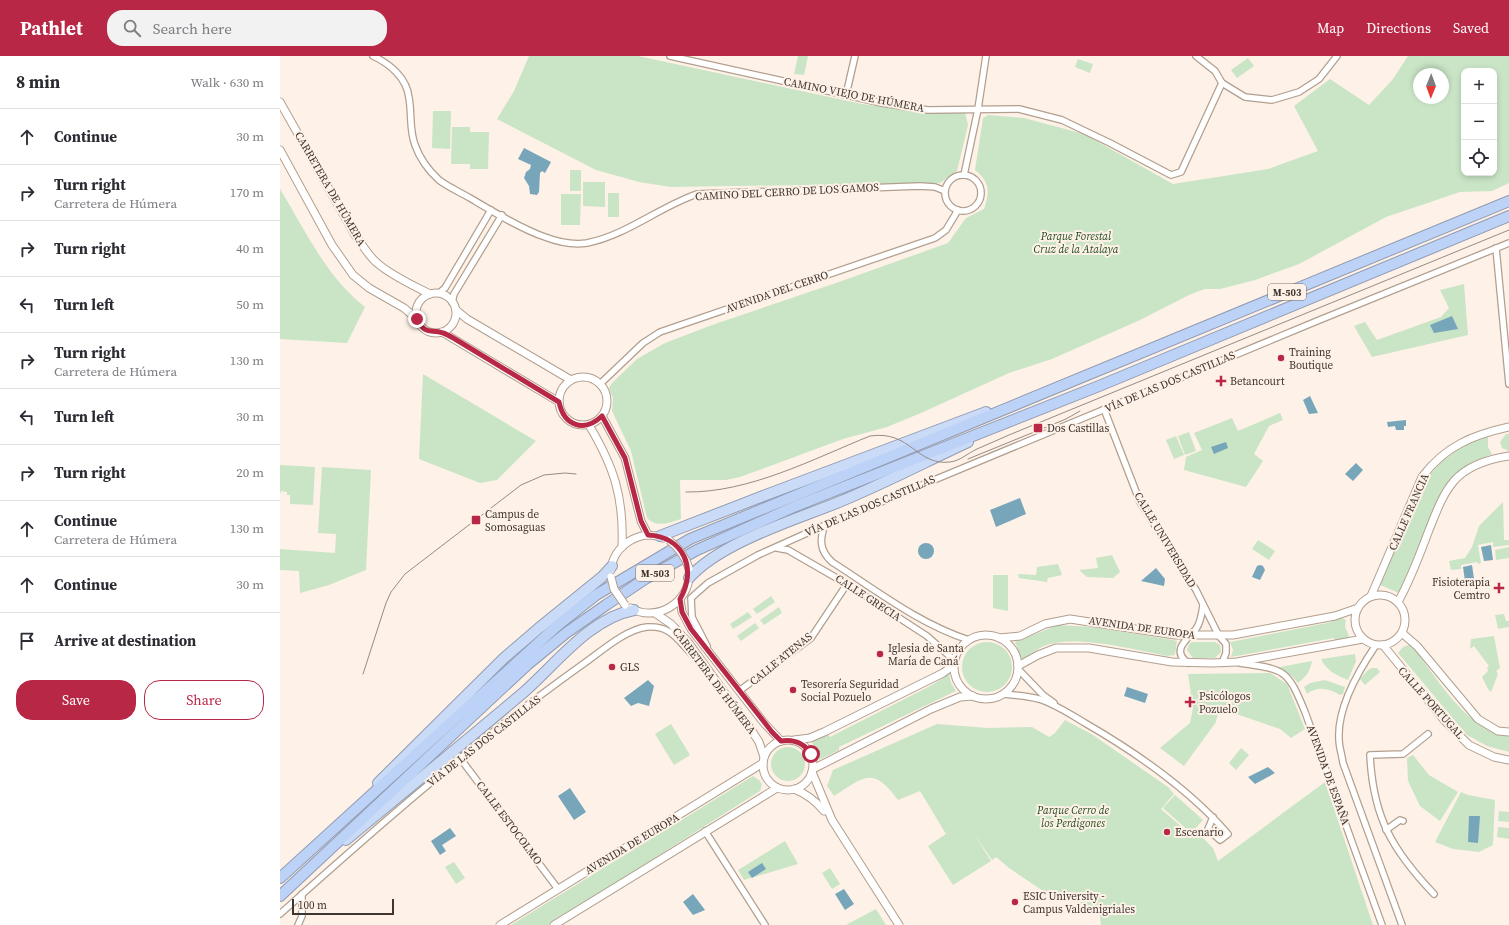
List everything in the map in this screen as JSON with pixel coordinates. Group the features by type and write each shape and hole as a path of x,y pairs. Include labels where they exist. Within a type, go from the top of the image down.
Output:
{"highway":[{"name":"M-503","path":"280,878 558,625 596,595 690,539 1509,200"},
{"name":"M-503","path":"689,573 713,556 761,533 841,501 1000,428 1509,217"},
{"name":"M-503","path":"665,538 771,492 1089,373"},
{"name":"M-503","path":"280,896 527,665 566,633 645,579 697,550 796,506 1099,386"},
{"name":"M-503","path":"300,860 504,658 602,577 612,566"},
{"name":"M-503","path":"291,886 525,692 584,636 630,607"}],"street":[{"name":"CAMINO DEL CERRO DE LOS GAMOS","path":"373,56 394,69 406,87 409,97 411,131 421,158 429,170 443,183 491,210 544,237 560,242 580,244 611,236 680,200 697,194 920,186 935,187 945,191"},
{"name":"CAMINO VIEJO DE HÚMERA","path":"670,56 846,95 928,110 1020,110 1062,120 1110,143 1171,176 1181,172 1222,83"},
{"path":"846,95 855,56"},
{"path":"964,175 978,109 986,56"},
{"path":"1196,56 1215,71 1222,83 1245,97 1272,100 1299,92 1319,79 1337,56"},
{"name":"CARRETERA DE HÚMERA","path":"280,102 355,235 366,250 377,263 430,294"},
{"path":"280,150 332,245 353,275 369,288 404,308 417,319 425,330 432,333 442,332 448,329 455,319 456,310"},
{"path":"964,175 974,180 978,184 980,199 973,208 963,211 949,205 945,198 945,191 950,180 956,176 964,175"},
{"path":"439,293 445,288 491,210"},
{"name":"AVENIDA DEL CERRO","path":"600,384 642,343 660,332 935,238 946,230 958,210"},
{"path":"452,302 454,294 502,216"},
{"name":"VÍA DE LAS DOS CASTILLAS","path":"709,650 692,617 691,598 708,583 758,555 825,525 1104,409 1509,243"},
{"path":"1496,248 1509,384"},
{"path":"417,319 416,310 420,301 430,294 439,293 446,296 452,302 456,310 468,319 571,380"},
{"path":"442,332 559,402"},
{"path":"581,377 591,378 600,384 607,396 606,410 602,416 589,425 577,425 566,419 561,411 559,402 560,393 564,386 571,380 581,377"},
{"name":"CALLE UNIVERSIDAD","path":"1104,409 1140,502 1188,576 1219,636 1226,644 1227,650 1222,663"},
{"path":"602,416 625,458 641,521 648,535"},
{"path":"589,425 611,466 621,502 623,520 622,547"},
{"name":"CALLE FRANCIA","path":"1371,596 1422,477 1426,472 1450,450 1472,436 1509,427"},
{"path":"1398,602 1408,586 1439,504 1455,480 1469,469 1490,460 1509,456"},
{"name":"CALLE GRECIA","path":"825,525 821,538 821,546 824,554 832,562 911,613 951,634 969,640"},
{"path":"648,535 665,538 680,548 686,559 689,573 686,588 680,599 665,610 655,613 645,613 630,607 614,589 611,577 614,556 630,540 648,535"},
{"name":"CALLE GRECIA","path":"774,548 788,550 847,584 926,636 955,663"},
{"name":"CALLE ATENAS","path":"739,691 811,638 847,584"},
{"path":"1371,596 1385,596 1398,602 1402,608 1405,620 1402,633 1394,641 1379,645 1363,638 1358,634 1355,621 1358,608 1363,601 1371,596"},
{"name":"CARRETERA DE HÚMERA","path":"680,599 682,612 691,629 709,650 764,723 781,741"},
{"path":"1189,663 1183,657 1181,651 1182,643 1196,629 1200,619 1203,603"},
{"name":"AVENIDA DE EUROPA","path":"998,638 1020,636 1045,624 1070,619 1189,636 1234,635 1336,616 1358,608"},
{"name":"CARRETERA DE HÚMERA","path":"655,613 671,624 702,662 759,742 764,760"},
{"name":"VÍA DE LAS DOS CASTILLAS","path":"280,914 460,758 566,676 622,637 639,629 659,627 671,631 690,654 702,662"},
{"path":"1402,633 1417,646 1478,719 1498,731 1509,732"},
{"path":"973,696 961,687 955,673 955,663 958,653 969,640 984,636 998,638 1012,649 1018,667 1043,695 1064,711"},
{"path":"1003,694 1014,683 1018,667 1056,648 1076,647 1189,663 1222,663 1237,662 1363,638"},
{"name":"CALLE PORTUGAL","path":"1379,645 1444,720 1470,745 1494,757 1509,760"},
{"name":"AVENIDA DE ESPAÑA","path":"1379,645 1359,672 1342,712 1339,738 1343,763 1402,925"},
{"name":"AVENIDA DE ESPAÑA","path":"1237,662 1276,669 1292,682 1305,712 1382,925"},
{"path":"899,925 832,820 816,801 808,795 794,790 777,788 766,777 764,760 771,747 781,741 810,738 943,673 955,663"},
{"path":"794,790 802,786 813,770 931,709 960,697 973,696 988,699 1003,694 1022,695 1039,699 1064,711 1100,732 1178,784 1213,818"},
{"path":"1428,734 1424,740 1403,754 1370,755 1371,779 1376,804 1386,830 1410,869 1434,894"},
{"path":"794,740 807,748 811,754 813,770 832,820"},
{"name":"CALLE ESTOCOLMO","path":"460,758 558,889"},
{"name":"AVENIDA DE EUROPA","path":"500,925 764,760"},
{"path":"556,924 777,788"},
{"path":"1386,830 1400,820 1402,821"},
{"path":"705,831 765,925"},
{"path":"298,925 302,916 302,894"}],"green space":[{"path":"529,56 638,56 862,104 926,112 965,112 968,125 957,171 940,183 671,187 639,182 596,170 497,119 514,91"},
{"path":"798,56 808,56 804,75 794,74"},
{"name":"Parque Forestal Cruz de la Atalaya","path":"1408,56 1509,56 1509,183 1492,191 1460,192 1386,217 1299,264 1255,280 1220,289 1205,289 1191,294 1140,320 1052,359 1009,373 887,427 843,439 740,477 726,480 680,480 681,519 659,524 647,518 631,451 612,411 613,398 609,388 612,383 637,359 665,343 712,325 948,243 966,218 984,209 986,203 988,192 986,183 980,174 975,170 983,118 988,115 1024,118 1084,134 1173,184 1268,169 1318,151 1294,106 1330,79 1369,105 1393,79"},
{"path":"1248,58 1254,66 1237,78 1231,70"},
{"path":"1078,59 1093,64 1090,73 1075,67"},
{"path":"433,111 451,111 450,149 432,148"},
{"path":"452,127 470,127 470,164 451,164"},
{"path":"470,132 489,132 488,169 470,169"},
{"path":"570,170 581,170 581,191 570,191"},
{"path":"583,182 605,182 605,207 583,206"},
{"path":"280,189 328,268 351,295 365,307 347,343 280,339"},
{"path":"608,193 619,193 619,217 608,217"},
{"path":"561,194 581,194 580,225 561,225"},
{"path":"1464,284 1468,335 1372,357 1354,326 1365,322 1377,340 1441,317 1449,308 1440,290"},
{"path":"423,374 536,441 497,480 480,483 419,459"},
{"path":"1280,413 1283,420 1269,426 1254,454 1263,461 1246,487 1184,470 1186,457 1202,450 1194,433 1232,418 1238,431"},
{"path":"1189,432 1196,451 1185,455 1178,436"},
{"path":"1488,434 1488,447 1492,454 1458,472 1442,490 1399,593 1380,585 1427,478 1442,461 1471,441"},
{"path":"1506,434 1509,434 1509,451 1502,448 1500,442"},
{"path":"1176,436 1184,455 1174,459 1166,440"},
{"path":"280,465 315,467 313,505 290,504 290,495 287,495 287,492 281,491 280,494"},
{"path":"322,467 371,470 366,570 329,585 300,593 299,571 280,570 280,549 335,553 336,534 318,533"},
{"path":"1503,502 1504,540 1509,540 1509,545 1493,547 1493,542 1478,545 1481,563 1478,564 1477,562 1461,565 1461,569 1451,570 1449,561 1465,558 1472,547 1479,526"},
{"path":"1258,540 1275,551 1269,560 1252,549"},
{"path":"1509,547 1509,558 1496,560 1495,550"},
{"path":"1112,555 1120,572 1113,578 1087,577 1079,570 1098,568 1096,558"},
{"path":"1058,564 1062,575 1048,578 1047,582 1019,578 1018,574 1036,575 1037,567"},
{"path":"993,575 1008,575 1008,611 993,608"},
{"path":"771,596 775,602 757,614 753,609"},
{"path":"779,607 782,613 764,625 760,620"},
{"path":"748,612 752,617 733,629 730,624"},
{"path":"1504,614 1506,621 1509,621 1509,627 1498,629 1495,615"},
{"path":"1340,617 1346,620 1345,627 1349,636 1347,639 1335,641 1334,638 1231,657 1233,650 1230,642 1332,622 1332,619"},
{"path":"755,623 759,628 741,641 737,636"},
{"path":"1058,625 1094,627 1177,641 1175,655 1167,656 1102,644 1068,642 1052,644 1040,648 1023,661 1015,642"},
{"path":"1494,636 1500,668 1496,671 1498,674 1491,692 1482,677 1488,671 1487,668 1489,666 1474,646 1470,649 1471,639"},
{"path":"982,642 992,642 1005,649 1012,662 1012,672 1005,685 992,692 982,692 973,688 966,681 962,672 962,662 966,653 973,646"},
{"path":"1192,642 1215,642 1220,645 1221,652 1215,658 1193,658 1187,650 1189,644"},
{"path":"1411,644 1441,686 1466,713 1479,724 1494,732 1509,736 1509,752 1487,746 1467,735 1398,653 1403,647"},
{"path":"1355,654 1356,661 1348,680 1332,672 1326,667 1321,659"},
{"path":"1312,661 1307,674 1298,683 1280,667"},
{"path":"1377,668 1380,672 1365,685 1360,679 1368,670"},
{"path":"1270,673 1287,684 1305,729 1291,738 1280,729 1219,708 1216,722 1184,766 1160,748 1190,723 1193,708 1188,674"},
{"path":"949,674 951,683 956,691 839,747 839,750 819,760 812,742 828,734 830,737 932,685"},
{"path":"1325,680 1345,687 1343,694 1340,695 1327,689 1319,689 1311,691 1307,694 1304,687 1310,683"},
{"name":"Parque Cerro de los Perdigones","path":"1065,720 1093,735 1168,787 1174,794 1161,809 1190,834 1195,830 1213,848 1218,861 1325,782 1373,925 1101,925 1099,908 1049,895 1009,868 996,857 992,860 974,834 991,861 953,885 928,846 946,834 920,791 898,800 882,782 868,778 854,783 834,796 827,786 833,770 937,724 988,728 1032,727 1049,737 1055,733"},
{"path":"671,724 690,755 674,765 655,734"},
{"path":"788,747 800,752 805,764 800,776 788,781 776,776 771,764 776,752"},
{"path":"1241,748 1249,755 1236,770 1229,763"},
{"path":"1413,755 1429,775 1458,792 1440,821 1420,806 1408,781 1407,758"},
{"path":"753,776 762,784 760,791 549,925 511,925"},
{"path":"1461,792 1468,795 1495,800 1493,845 1479,852 1453,849 1435,842"},
{"path":"1175,795 1203,820 1191,833 1163,808"},
{"path":"1499,811 1509,812 1509,822 1498,821"},
{"path":"1498,827 1509,828 1509,839 1497,837"},
{"path":"785,841 798,864 744,880 738,870"},
{"path":"454,862 465,878 456,884 445,867"},
{"path":"830,868 840,884 832,889 822,873"},
{"path":"876,909 886,925 846,925"}],"water":[{"path":"524,148 551,162 545,173 542,171 540,173 539,192 537,195 530,194 529,186 524,178 531,165 518,159"},
{"path":"1452,316 1458,329 1434,333 1430,325"},
{"path":"1310,396 1318,413 1309,414 1303,400"},
{"path":"1406,420 1404,430 1396,430 1395,426 1388,427 1387,422"},
{"path":"1226,442 1228,448 1214,454 1211,447"},
{"path":"1356,463 1363,470 1353,481 1345,474"},
{"path":"1020,498 1026,514 996,527 990,510"},
{"path":"926,543 933,548 934,551 929,558 926,559 919,554 918,551 923,544"},
{"path":"1491,545 1493,560 1484,561 1481,547"},
{"path":"1472,565 1474,579 1465,581 1463,567"},
{"path":"1257,566 1263,566 1265,570 1260,580 1252,577"},
{"path":"1156,568 1165,579 1164,586 1141,581"},
{"path":"648,680 654,686 649,706 638,703 631,706 624,698"},
{"path":"1127,687 1148,694 1145,703 1124,696"},
{"path":"1268,767 1275,773 1255,784 1248,777"},
{"path":"570,788 586,812 574,820 558,796"},
{"path":"1469,816 1480,816 1478,843 1468,842"},
{"path":"450,828 456,836 442,845 446,851 440,855 431,841"},
{"path":"762,863 766,869 752,878 748,872"},
{"path":"844,889 854,904 845,910 835,894"},
{"path":"693,894 705,910 693,915 683,902"}],"tram line":[{"path":"686,492 710,491 757,481 803,464 870,436 895,438 929,459 938,462 950,462 961,459 977,449 1009,435 1509,230"},
{"path":"968,459 1066,419 1080,411"},
{"path":"363,674 386,603 391,592 405,574 521,485 544,475 565,473 576,474"}],"place":[{"name":"Training Boutique","path":"1281,358"},
{"name":"Betancourt","path":"1221,381"},
{"name":"Dos Castillas","path":"1038,428"},
{"name":"Campus de Somosaguas","path":"476,520"},
{"name":"Fisioterapia Cemtro","path":"1499,588"},
{"name":"Iglesia de Santa María de Caná","path":"880,654"},
{"name":"GLS","path":"612,667"},
{"name":"Tesorería Seguridad Social Pozuelo","path":"793,690"},
{"name":"Psicólogos Pozuelo","path":"1190,702"},
{"name":"Escenario","path":"1167,832"},
{"name":"ESIC University - Campus Valdenigriales","path":"1015,902"}],"route":[{"path":"417,319 425,330 432,333 442,332 559,402 561,411 566,419 571,422 583,426 589,425 596,422 602,416 625,458 641,521 648,535 660,536 669,540 680,548 686,559 689,568 689,578 680,599 682,612 691,629 772,732 781,741 794,740 801,743 811,754"}]}
